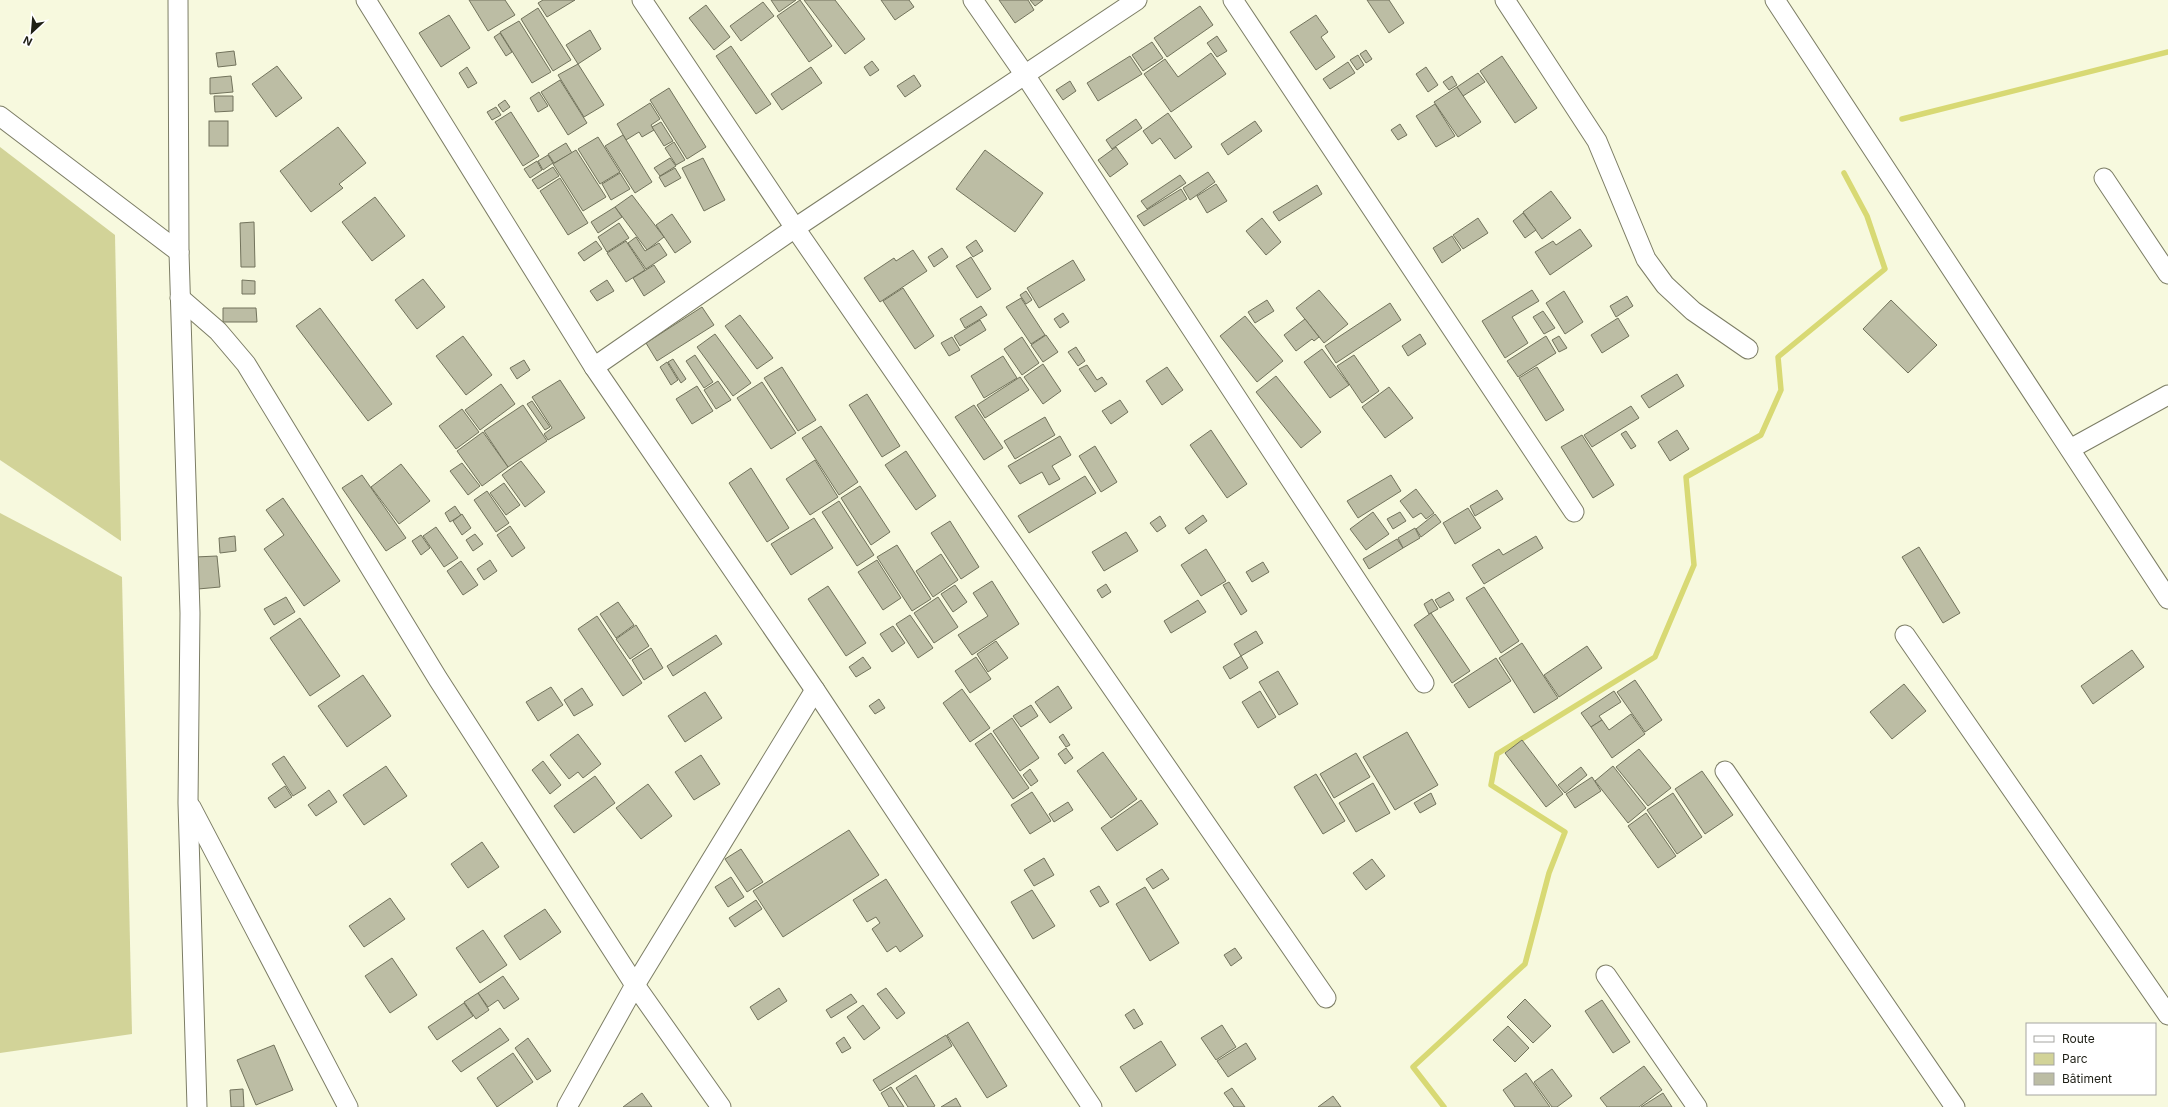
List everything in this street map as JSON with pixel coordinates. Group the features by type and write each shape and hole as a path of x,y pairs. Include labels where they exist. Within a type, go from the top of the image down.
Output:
{"street":[{"path":"178,0 179,252 190,613 188,803 197,1107"},
{"path":"366,0 594,367 815,690 1092,1107"},
{"path":"642,0 795,228 1326,998"},
{"path":"973,0 1025,75 1424,683"},
{"path":"594,367 795,228 1137,0"},
{"path":"1233,0 1574,512"},
{"path":"1505,0 1597,141 1646,259 1665,285 1693,311 1748,349"},
{"path":"1775,0 2168,599"},
{"path":"0,116 179,252"},
{"path":"2104,178 2168,274"},
{"path":"180,298 218,331 246,364 438,679 635,985 721,1107"},
{"path":"2070,449 2168,395"},
{"path":"1905,635 2168,1015"},
{"path":"566,1107 635,985 815,690"},
{"path":"1725,771 1955,1107"},
{"path":"188,803 348,1107"},
{"path":"1606,975 1698,1107"}],"green space":[{"path":"0,147 115,235 121,541 0,460"},
{"path":"0,513 122,577 132,1034 0,1053"}],"building":[{"path":"469,0 505,0 515,15 488,31"},
{"path":"543,0 575,0 547,17 538,3"},
{"path":"771,0 796,0 779,12"},
{"path":"800,0 832,46 809,62 777,16"},
{"path":"804,0 835,0 865,39 845,54"},
{"path":"881,0 909,0 914,7 895,20"},
{"path":"999,0 1028,0 1034,10 1015,23"},
{"path":"1030,0 1043,0 1035,6"},
{"path":"1367,0 1389,0 1404,23 1389,33"},
{"path":"763,2 774,16 741,41 730,26"},
{"path":"706,5 730,37 714,50 689,18"},
{"path":"1200,6 1213,25 1167,57 1154,38"},
{"path":"538,8 571,60 553,71 521,19"},
{"path":"449,15 470,48 441,67 419,33"},
{"path":"1316,15 1328,32 1321,37 1335,57 1316,70 1290,32"},
{"path":"519,21 551,72 532,83 500,32"},
{"path":"590,30 601,49 578,64 566,45"},
{"path":"500,33 512,52 506,56 494,37"},
{"path":"1217,36 1227,51 1217,57 1207,43"},
{"path":"1152,42 1163,58 1143,71 1132,55"},
{"path":"731,46 771,104 756,114 716,56"},
{"path":"1366,50 1372,59 1366,63 1360,54"},
{"path":"234,51 236,65 218,67 216,53"},
{"path":"1211,53 1226,74 1171,112 1144,74 1165,59 1178,77"},
{"path":"1358,55 1364,65 1357,70 1350,60"},
{"path":"1130,56 1142,74 1098,101 1087,83"},
{"path":"1502,56 1537,108 1515,123 1480,71"},
{"path":"872,61 879,70 870,76 864,67"},
{"path":"1348,62 1355,73 1330,89 1323,79"},
{"path":"578,64 604,105 584,117 558,75"},
{"path":"277,66 302,98 276,117 252,84"},
{"path":"467,67 477,83 468,88 459,73"},
{"path":"811,67 822,83 782,110 771,94"},
{"path":"1426,67 1438,85 1428,92 1416,74"},
{"path":"1478,73 1485,82 1463,96 1457,87"},
{"path":"914,75 921,86 905,97 897,86"},
{"path":"231,76 233,92 210,94 210,78"},
{"path":"1452,76 1457,85 1449,90 1443,82"},
{"path":"560,80 587,123 568,135 541,92"},
{"path":"1070,81 1076,91 1063,100 1056,90"},
{"path":"1457,87 1481,122 1458,137 1434,102"},
{"path":"669,88 706,147 687,159 650,100"},
{"path":"539,92 548,106 538,112 530,98"},
{"path":"214,96 233,96 233,111 215,112"},
{"path":"505,100 510,107 503,112 498,105"},
{"path":"650,103 660,119 651,125 654,130 642,137 639,132 626,140 617,124"},
{"path":"1435,104 1455,136 1436,147 1416,116"},
{"path":"496,107 501,115 492,120 487,112"},
{"path":"511,112 539,156 523,166 495,122"},
{"path":"1168,113 1192,147 1175,159 1160,138 1152,144 1143,131"},
{"path":"1136,119 1142,128 1112,149 1106,140"},
{"path":"209,121 228,121 228,146 209,146"},
{"path":"1255,121 1262,131 1228,155 1221,144"},
{"path":"661,122 673,141 664,146 652,127"},
{"path":"1400,124 1407,135 1398,140 1391,130"},
{"path":"338,127 366,163 339,184 343,188 311,212 280,171"},
{"path":"623,135 652,182 635,193 605,146"},
{"path":"598,137 620,172 600,184 578,149"},
{"path":"674,142 685,160 676,165 665,148"},
{"path":"566,143 572,153 554,163 548,154"},
{"path":"1116,147 1128,164 1110,177 1098,160"},
{"path":"576,150 606,197 583,211 553,164"},
{"path":"985,150 1043,193 1015,232 956,189"},
{"path":"548,155 553,163 543,170 538,161"},
{"path":"670,158 676,166 660,176 654,168"},
{"path":"703,158 725,200 704,211 682,168"},
{"path":"537,161 542,170 530,178 524,169"},
{"path":"553,167 559,176 538,189 532,180"},
{"path":"675,168 681,178 665,187 659,177"},
{"path":"1208,172 1215,182 1190,200 1183,188"},
{"path":"620,173 630,189 611,200 602,184"},
{"path":"1180,175 1186,183 1147,209 1141,201"},
{"path":"560,178 588,223 568,235 540,191"},
{"path":"1216,184 1227,201 1207,213 1197,196"},
{"path":"1317,185 1322,194 1279,221 1273,212"},
{"path":"1181,189 1187,199 1144,226 1137,216"},
{"path":"1551,191 1571,218 1542,239 1523,212"},
{"path":"632,195 664,237 647,250 615,207"},
{"path":"375,197 405,236 372,261 342,222"},
{"path":"615,207 622,217 598,233 591,222"},
{"path":"1523,213 1536,230 1525,238 1513,221"},
{"path":"672,214 691,242 675,253 656,225"},
{"path":"1262,218 1281,242 1266,255 1246,231"},
{"path":"1478,218 1488,233 1463,249 1453,235"},
{"path":"254,222 255,267 241,267 240,223"},
{"path":"619,223 629,238 607,252 598,237"},
{"path":"1580,229 1592,246 1550,275 1535,252 1553,241 1556,245"},
{"path":"1452,236 1461,250 1442,263 1433,248"},
{"path":"636,237 645,251 659,243 667,255 646,269 628,243"},
{"path":"976,240 983,251 973,257 966,247"},
{"path":"596,241 602,249 584,261 578,253"},
{"path":"626,241 645,270 626,282 607,253"},
{"path":"942,248 948,257 934,267 928,257"},
{"path":"913,250 927,271 880,302 864,278 894,258 896,261"},
{"path":"971,257 991,289 977,298 956,266"},
{"path":"1073,260 1085,280 1039,308 1027,288"},
{"path":"654,265 665,282 644,296 633,278"},
{"path":"423,279 445,307 417,329 395,300"},
{"path":"242,280 255,281 255,294 242,294"},
{"path":"607,280 614,291 597,301 590,291"},
{"path":"903,288 934,336 915,349 883,301"},
{"path":"1319,290 1348,324 1324,343 1296,308"},
{"path":"1532,290 1539,301 1512,317 1528,343 1505,358 1482,321"},
{"path":"1026,291 1032,300 1026,304 1020,295"},
{"path":"1564,291 1583,322 1565,334 1546,303"},
{"path":"1627,296 1633,306 1616,317 1610,306"},
{"path":"1021,298 1045,335 1031,344 1006,307"},
{"path":"1267,300 1274,311 1255,323 1248,312"},
{"path":"1891,300 1937,345 1908,373 1863,329"},
{"path":"1390,303 1401,320 1336,363 1325,346"},
{"path":"981,306 987,315 965,328 960,319"},
{"path":"702,307 714,325 657,361 646,343"},
{"path":"223,308 256,308 257,322 223,322"},
{"path":"320,308 392,404 368,421 296,326"},
{"path":"1543,311 1555,328 1544,334 1533,317"},
{"path":"1063,313 1069,322 1060,328 1054,319"},
{"path":"740,315 773,358 757,369 725,326"},
{"path":"1245,316 1283,361 1257,382 1220,336"},
{"path":"1618,318 1629,336 1602,353 1591,335"},
{"path":"1305,319 1319,337 1314,341 1312,339 1296,351 1284,335"},
{"path":"980,320 986,330 960,346 954,336"},
{"path":"715,334 751,383 733,396 697,347"},
{"path":"1420,334 1426,344 1408,356 1402,346"},
{"path":"1046,335 1058,352 1043,362 1031,345"},
{"path":"463,336 492,375 466,395 436,356"},
{"path":"1546,336 1556,353 1518,377 1507,361"},
{"path":"1559,336 1567,348 1559,352 1552,340"},
{"path":"952,337 960,350 949,356 941,343"},
{"path":"1022,337 1039,363 1022,375 1004,349"},
{"path":"1076,347 1085,361 1078,366 1068,352"},
{"path":"1322,349 1349,385 1330,398 1304,362"},
{"path":"695,355 713,382 704,388 686,361"},
{"path":"1354,355 1379,391 1362,403 1337,366"},
{"path":"1003,356 1017,378 984,398 971,376"},
{"path":"673,359 686,379 681,383 668,362"},
{"path":"524,360 530,370 517,379 510,368"},
{"path":"667,362 678,380 671,385 660,367"},
{"path":"1043,364 1061,391 1043,404 1024,377"},
{"path":"1087,365 1097,380 1102,377 1107,384 1095,392 1079,369"},
{"path":"782,367 816,420 798,431 764,378"},
{"path":"1167,367 1183,390 1162,405 1146,381"},
{"path":"1537,367 1564,410 1546,421 1519,378"},
{"path":"1677,374 1684,386 1649,408 1641,396"},
{"path":"1276,376 1321,432 1301,448 1256,392"},
{"path":"1020,377 1029,390 985,418 977,405"},
{"path":"560,380 585,418 548,440 544,434 552,428 532,397"},
{"path":"718,381 731,400 716,409 704,390"},
{"path":"762,382 796,433 771,449 737,398"},
{"path":"501,384 515,404 480,430 465,410"},
{"path":"697,386 713,411 692,424 676,399"},
{"path":"1389,387 1413,418 1385,438 1362,407"},
{"path":"867,394 900,446 882,457 849,405"},
{"path":"1120,400 1128,412 1111,424 1102,411"},
{"path":"532,401 550,427 545,430 527,404"},
{"path":"523,405 547,441 508,467 484,431"},
{"path":"974,405 1003,448 984,460 955,417"},
{"path":"1631,406 1639,418 1592,447 1584,435"},
{"path":"462,409 479,432 456,449 439,426"},
{"path":"1045,417 1055,435 1015,459 1004,441"},
{"path":"821,426 858,482 839,495 802,438"},
{"path":"1211,430 1247,484 1227,498 1190,445"},
{"path":"1677,430 1689,449 1670,461 1658,442"},
{"path":"1626,431 1636,446 1631,449 1621,434"},
{"path":"483,432 508,467 482,486 457,451"},
{"path":"1582,435 1614,485 1593,498 1561,447"},
{"path":"1060,436 1071,455 1052,466 1060,479 1049,485 1042,472 1020,484 1008,466"},
{"path":"1095,446 1117,482 1101,492 1079,456"},
{"path":"906,451 936,496 916,510 885,465"},
{"path":"815,460 838,497 810,515 786,479"},
{"path":"521,461 545,492 525,507 502,475"},
{"path":"462,463 480,486 468,495 450,471"},
{"path":"401,464 430,501 399,524 371,487"},
{"path":"751,468 789,528 767,542 729,483"},
{"path":"362,475 406,538 386,551 342,488"},
{"path":"1391,475 1401,491 1358,518 1347,501"},
{"path":"1085,476 1096,493 1029,533 1018,516"},
{"path":"504,483 520,505 506,515 490,493"},
{"path":"860,486 890,532 871,545 841,498"},
{"path":"1416,489 1434,513 1426,519 1421,513 1413,518 1400,501"},
{"path":"1497,490 1503,499 1475,516 1470,506"},
{"path":"487,491 509,523 496,532 474,500"},
{"path":"283,498 340,581 304,606 264,549 284,535 266,510"},
{"path":"839,501 874,555 857,566 822,512"},
{"path":"455,506 461,515 450,522 445,513"},
{"path":"1468,508 1481,528 1455,544 1443,523"},
{"path":"1373,512 1389,534 1366,550 1350,529"},
{"path":"1400,512 1406,521 1393,529 1387,519"},
{"path":"462,514 471,528 462,535 453,521"},
{"path":"1435,514 1441,522 1421,537 1416,529"},
{"path":"1203,515 1207,521 1189,534 1185,528"},
{"path":"1160,516 1166,526 1157,532 1150,523"},
{"path":"814,518 833,548 791,575 771,544"},
{"path":"950,521 979,567 961,579 931,533"},
{"path":"510,526 525,548 512,557 497,535"},
{"path":"436,527 458,558 444,567 423,536"},
{"path":"1415,528 1420,538 1403,548 1398,538"},
{"path":"1126,532 1138,551 1104,571 1092,552"},
{"path":"475,534 483,544 473,551 466,540"},
{"path":"421,535 430,548 421,555 412,541"},
{"path":"235,536 236,551 220,553 219,538"},
{"path":"1536,536 1543,548 1484,584 1472,565 1499,549 1503,555"},
{"path":"1397,539 1403,548 1369,569 1363,559"},
{"path":"897,545 931,599 912,611 877,557"},
{"path":"1919,547 1960,613 1943,623 1902,557"},
{"path":"1206,549 1226,581 1201,596 1181,565"},
{"path":"941,554 958,580 933,597 916,571"},
{"path":"217,556 220,587 198,589 195,557"},
{"path":"490,560 497,571 484,580 477,569"},
{"path":"877,560 901,598 883,610 858,572"},
{"path":"461,561 478,585 463,595 447,571"},
{"path":"1263,562 1269,572 1252,582 1246,572"},
{"path":"992,581 1019,624 972,655 958,635 988,616 973,593"},
{"path":"1229,582 1247,611 1241,615 1223,585"},
{"path":"1106,584 1111,592 1102,598 1097,590"},
{"path":"955,585 967,602 953,612 941,594"},
{"path":"828,586 866,643 846,656 808,599"},
{"path":"1484,587 1519,641 1501,653 1466,598"},
{"path":"1449,592 1454,600 1440,608 1435,600"},
{"path":"286,597 295,612 274,625 264,609"},
{"path":"938,597 958,627 934,643 914,613"},
{"path":"1432,599 1438,609 1429,614 1424,604"},
{"path":"1198,600 1206,612 1171,633 1164,621"},
{"path":"618,602 634,625 616,638 600,614"},
{"path":"1431,613 1470,671 1452,683 1414,625"},
{"path":"910,615 933,648 918,658 896,624"},
{"path":"597,616 642,683 623,696 578,629"},
{"path":"300,618 340,676 310,696 270,638"},
{"path":"636,625 649,646 630,659 616,639"},
{"path":"893,626 905,643 892,652 880,634"},
{"path":"1256,631 1263,643 1241,656 1234,644"},
{"path":"716,635 722,644 673,676 667,666"},
{"path":"996,641 1008,658 988,672 977,654"},
{"path":"1522,643 1558,698 1534,713 1499,658"},
{"path":"1587,646 1602,668 1559,697 1544,675"},
{"path":"651,648 663,668 644,680 632,660"},
{"path":"2132,650 2144,667 2093,704 2081,686"},
{"path":"1241,656 1248,668 1230,679 1223,667"},
{"path":"863,657 871,668 856,677 849,667"},
{"path":"976,657 991,679 970,693 955,671"},
{"path":"1496,658 1511,681 1469,708 1454,685"},
{"path":"1278,671 1298,704 1279,715 1259,682"},
{"path":"363,675 391,716 347,747 318,706"},
{"path":"1635,680 1662,720 1645,732 1617,692"},
{"path":"1904,684 1926,711 1892,739 1870,712"},
{"path":"1058,686 1072,708 1050,723 1035,702"},
{"path":"551,687 563,705 538,721 526,702"},
{"path":"582,688 593,705 574,716 564,700"},
{"path":"962,689 990,728 970,742 943,703"},
{"path":"1260,691 1276,717 1258,728 1242,702"},
{"path":"1614,691 1621,702 1599,716 1602,720 1591,727 1581,713"},
{"path":"705,692 722,718 685,742 668,716"},
{"path":"879,699 885,708 875,714 869,706"},
{"path":"1031,705 1038,716 1021,727 1013,716"},
{"path":"1631,714 1645,734 1612,758 1591,727 1602,720 1609,730"},
{"path":"1012,718 1039,758 1020,771 993,731"},
{"path":"1407,732 1438,785 1395,810 1363,757"},
{"path":"991,733 1029,788 1013,799 975,744"},
{"path":"578,734 601,764 583,778 578,772 569,779 550,755"},
{"path":"1063,734 1070,745 1066,747 1059,737"},
{"path":"1522,740 1563,794 1546,807 1505,753"},
{"path":"1066,748 1073,758 1065,764 1058,754"},
{"path":"1639,749 1671,788 1648,806 1616,767"},
{"path":"1103,752 1137,799 1111,818 1077,771"},
{"path":"1356,753 1370,777 1334,798 1320,774"},
{"path":"701,755 720,784 694,800 675,772"},
{"path":"284,756 306,788 293,796 272,764"},
{"path":"543,761 561,785 550,794 532,770"},
{"path":"386,766 407,796 364,825 343,795"},
{"path":"1613,766 1646,808 1628,823 1595,781"},
{"path":"1581,767 1587,775 1565,793 1558,785"},
{"path":"1030,769 1038,781 1031,786 1023,775"},
{"path":"1702,771 1733,815 1705,834 1675,789"},
{"path":"1316,774 1345,821 1323,834 1294,787"},
{"path":"595,776 615,803 574,833 554,806"},
{"path":"1592,777 1601,791 1575,808 1566,794"},
{"path":"1373,783 1390,813 1356,832 1339,803"},
{"path":"648,784 672,816 641,839 616,808"},
{"path":"285,786 292,797 275,808 268,798"},
{"path":"329,790 337,802 316,816 308,805"},
{"path":"1032,792 1051,821 1030,834 1011,805"},
{"path":"1431,793 1436,804 1420,813 1414,803"},
{"path":"1673,793 1702,837 1677,854 1647,810"},
{"path":"1141,800 1158,824 1117,851 1101,828"},
{"path":"1068,802 1073,810 1054,822 1049,814"},
{"path":"1646,813 1676,856 1658,868 1628,826"},
{"path":"849,830 879,875 783,937 753,891"},
{"path":"482,842 499,867 468,888 451,864"},
{"path":"741,849 763,882 747,892 725,859"},
{"path":"1044,858 1054,875 1034,886 1024,870"},
{"path":"1372,859 1385,876 1366,890 1353,873"},
{"path":"1162,869 1169,879 1153,889 1146,879"},
{"path":"731,877 744,897 728,907 715,887"},
{"path":"886,879 923,936 900,952 896,946 887,952 872,929 880,923 876,917 867,922 853,900"},
{"path":"1099,886 1109,902 1100,907 1090,891"},
{"path":"1145,887 1179,943 1150,961 1116,904"},
{"path":"1032,890 1055,926 1033,939 1011,902"},
{"path":"390,898 405,919 364,947 349,926"},
{"path":"756,900 762,909 735,927 729,918"},
{"path":"545,909 561,932 520,960 504,936"},
{"path":"483,930 507,965 480,983 456,948"},
{"path":"1235,948 1242,958 1231,966 1224,955"},
{"path":"392,958 417,995 390,1013 365,976"},
{"path":"503,976 519,999 504,1009 498,1000 488,1007 478,993"},
{"path":"779,988 787,1001 758,1020 750,1007"},
{"path":"886,988 905,1013 897,1019 877,994"},
{"path":"478,993 489,1010 476,1019 464,1002"},
{"path":"851,994 857,1002 831,1018 826,1010"},
{"path":"1525,999 1551,1026 1533,1043 1507,1017"},
{"path":"1602,1000 1630,1042 1613,1053 1585,1011"},
{"path":"464,1003 473,1016 437,1040 428,1027"},
{"path":"863,1005 880,1028 864,1040 847,1017"},
{"path":"1134,1009 1143,1024 1134,1029 1125,1015"},
{"path":"968,1022 1007,1086 987,1098 947,1035"},
{"path":"1222,1025 1236,1047 1216,1060 1201,1038"},
{"path":"1508,1026 1529,1048 1515,1062 1493,1040"},
{"path":"500,1028 509,1040 461,1072 452,1061"},
{"path":"946,1035 952,1046 880,1091 873,1080"},
{"path":"844,1037 851,1048 842,1053 836,1043"},
{"path":"528,1038 551,1071 537,1080 515,1048"},
{"path":"1161,1041 1176,1065 1136,1092 1120,1067"},
{"path":"1246,1043 1256,1059 1228,1077 1217,1061"},
{"path":"274,1045 293,1090 256,1105 237,1060"},
{"path":"513,1053 533,1082 497,1107 477,1078"},
{"path":"1644,1066 1662,1090 1639,1107 1607,1107 1600,1098"},
{"path":"1552,1069 1572,1096 1557,1107 1552,1107 1534,1082"},
{"path":"1526,1073 1550,1107 1515,1107 1503,1090"},
{"path":"916,1075 935,1106 908,1107 896,1088"},
{"path":"891,1087 904,1107 889,1107 881,1093"},
{"path":"1232,1088 1245,1107 1234,1107 1224,1093"},
{"path":"243,1089 244,1107 231,1107 230,1090"},
{"path":"642,1093 652,1107 623,1107"},
{"path":"1663,1093 1672,1107 1641,1107"},
{"path":"1333,1096 1341,1107 1318,1107"},
{"path":"956,1098 961,1107 941,1107"}],"waterway":[{"path":"1902,119 2168,52"},
{"path":"1444,1107 1413,1067 1525,964 1549,873 1565,832 1491,785 1497,754 1655,657 1694,565 1686,477 1761,435 1781,390 1778,357 1885,269 1867,216 1844,173"}]}
